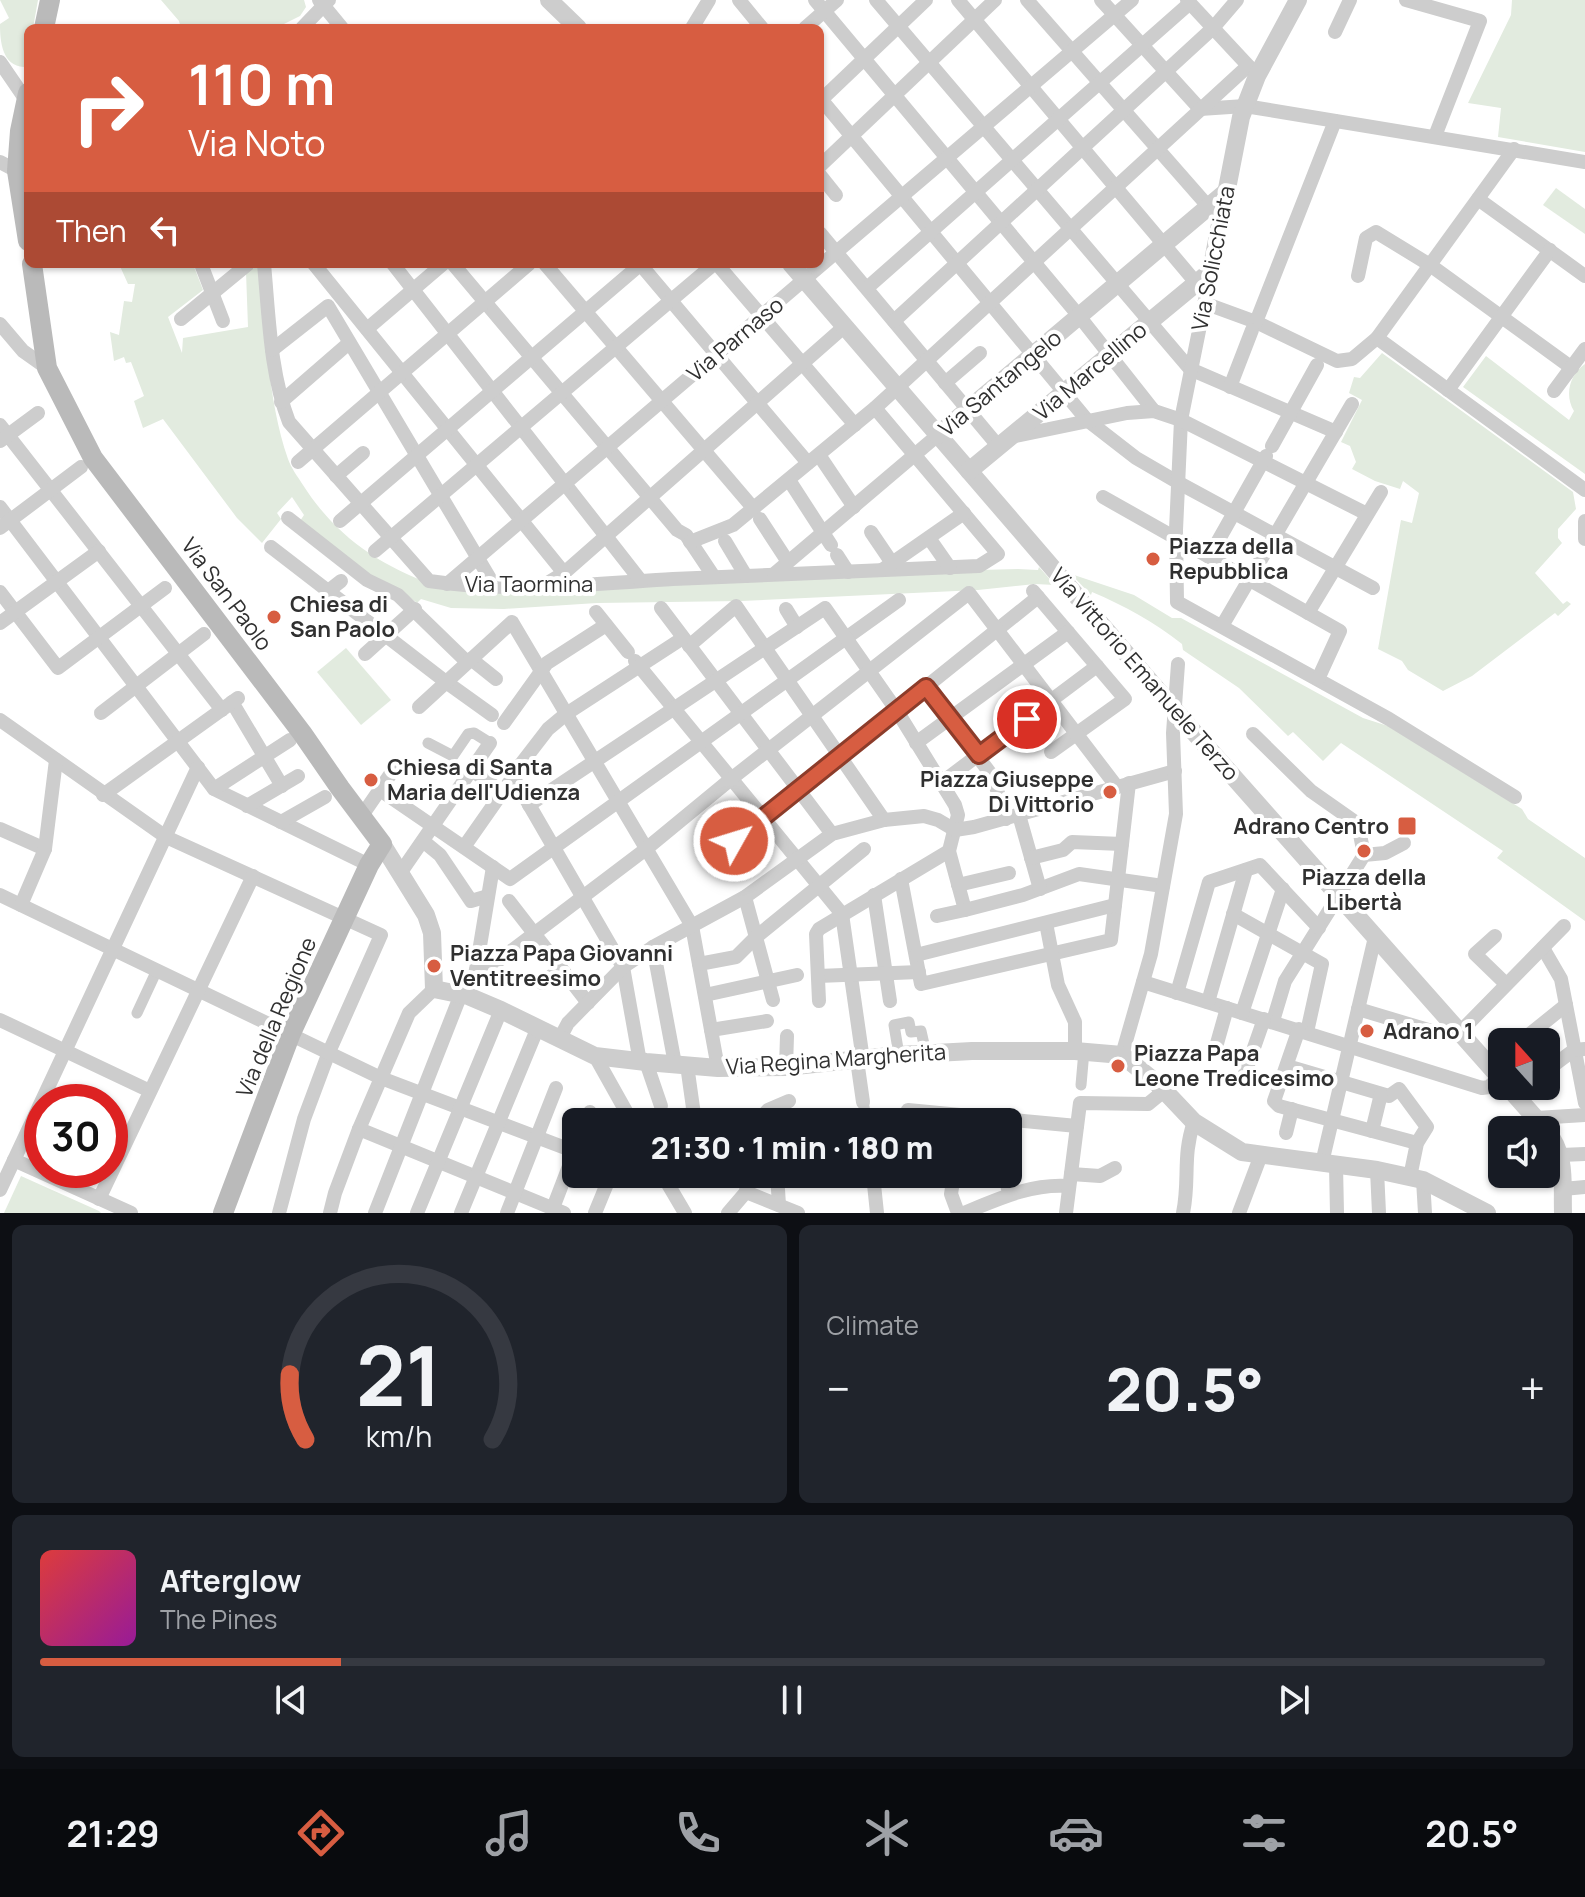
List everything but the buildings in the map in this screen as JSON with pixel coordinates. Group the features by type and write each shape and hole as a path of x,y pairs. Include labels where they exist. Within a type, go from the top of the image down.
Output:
{"main road":[{"path":"45,24 50,0"},
{"path":"24,112 9,167 24,225"},
{"name":"Via San Paolo","path":"33,268 47,368 93,458 302,733 382,844"},
{"name":"Via della Regione","path":"223,1213 291,1033 369,865 382,844"}],"street":[{"path":"550,0 574,24"},
{"path":"694,24 709,0"},
{"path":"739,0 756,24"},
{"path":"808,24 819,6 837,0"},
{"path":"876,0 1190,369 1336,432"},
{"path":"824,95 926,0"},
{"path":"958,0 1202,294 1254,326 1337,361 1352,359 1377,338 1514,149"},
{"path":"824,162 995,0"},
{"path":"1027,0 1215,213"},
{"path":"1101,0 1197,109"},
{"name":"Via Parnaso","path":"824,262 1132,0"},
{"path":"894,321 1213,28 1237,0"},
{"name":"Via Solicchiata","path":"1226,192 1253,71 1298,0"},
{"path":"1335,32 1350,0"},
{"path":"1406,0 1480,21 1435,136"},
{"path":"305,24 324,2 339,24"},
{"path":"690,542 757,514 789,480 898,388 1158,149 1197,109 1253,71 1188,2 867,288"},
{"path":"819,6 1035,262 1154,411"},
{"path":"0,62 24,93"},
{"path":"824,104 1087,420 1136,458 1373,588"},
{"path":"1197,109 1245,106 1585,162"},
{"path":"1230,387 1335,121"},
{"path":"824,180 836,195"},
{"name":"Via Santangelo","path":"774,574 788,562 830,544 854,507 1163,245 1215,213 1226,192"},
{"path":"1478,199 1585,276"},
{"name":"Via Solicchiata","path":"1211,271 1215,213"},
{"path":"1358,276 1366,238 1376,232 1430,265 1572,368"},
{"path":"824,238 968,410 1005,442 1087,420 1154,411 1267,454 1306,483 1367,514"},
{"path":"1448,390 1550,250"},
{"path":"203,268 223,321"},
{"path":"181,319 241,268"},
{"name":"Via Taormina","path":"264,268 272,350 281,402 289,422 429,581 495,587 540,587 848,572 887,567 979,566 998,554 964,513"},
{"path":"317,268 564,573"},
{"path":"396,268 641,581"},
{"path":"367,329 438,268"},
{"path":"456,268 649,498 677,530 686,535 714,577"},
{"path":"298,462 524,268"},
{"path":"548,268 757,514 788,562"},
{"path":"340,521 635,268"},
{"path":"643,268 757,403 814,459 854,507"},
{"path":"375,551 710,268"},
{"path":"719,268 855,425"},
{"name":"Via Vittorio Emanuele Terzo","path":"794,268 1176,711 1459,1033 1488,1061"},
{"name":"Via Parnaso","path":"447,584 817,268"},
{"name":"Via Marcellino","path":"969,471 1150,322 1202,294 1211,271"},
{"name":"Via Solicchiata","path":"1202,294 1181,420 1177,602 1222,626"},
{"path":"272,350 328,306 495,587"},
{"path":"540,587 564,573 845,326"},
{"path":"2,333 47,368"},
{"path":"1377,338 1585,490"},
{"path":"281,402 349,343"},
{"path":"1554,391 1585,349"},
{"path":"945,383 980,353"},
{"path":"1209,557 1317,365"},
{"path":"1352,404 1222,626 1389,719 1515,797"},
{"path":"871,532 887,567 964,513 875,408"},
{"path":"38,413 3,434 51,490 178,654 230,704 282,786"},
{"path":"336,476 363,453"},
{"path":"5,524 81,467"},
{"path":"789,480 848,572"},
{"path":"1308,613 1381,492"},
{"path":"1103,497 1179,537 1340,631 1318,679"},
{"path":"0,507 5,524 57,581 214,789 369,865"},
{"path":"288,518 367,580 398,595 469,660 496,679"},
{"path":"1585,521 1585,539"},
{"path":"929,538 950,568"},
{"path":"725,541 746,576"},
{"path":"271,547 498,719 540,669 606,625"},
{"path":"0,623 99,551"},
{"path":"327,592 341,581"},
{"path":"0,592 58,668 165,588"},
{"path":"476,970 494,964 646,849 969,593 1096,760 1123,785 1125,812 1111,940 920,978 886,973 818,976"},
{"path":"734,841 997,630 1035,594 1125,699 1051,752"},
{"path":"380,790 510,879 899,600"},
{"path":"464,847 548,729 634,660 686,642 736,606 884,820"},
{"path":"661,608 832,834"},
{"path":"529,805 825,608 897,711 955,805 958,815 950,856 965,910"},
{"path":"365,654 415,609"},
{"path":"786,609 797,627"},
{"path":"596,612 842,914 864,1108"},
{"path":"419,707 512,622 692,926 718,1068"},
{"path":"916,743 1068,632"},
{"path":"101,713 204,634"},
{"path":"1178,664 1173,733 1176,814 1143,982 1124,1047 1194,1122 1242,1152 1416,1178 1487,1213"},
{"path":"941,783 1097,666"},
{"path":"926,687 979,755 1024,831 1040,889"},
{"path":"103,795 230,704"},
{"path":"0,720 166,837 381,935 329,1052 304,1119 279,1213"},
{"path":"401,872 490,743 474,733 468,734 453,756 428,743"},
{"path":"1242,1082 1285,981 1364,855 1358,824 1311,791 1253,734"},
{"path":"214,789 290,740"},
{"path":"21,905 45,849 56,760"},
{"path":"0,1190 198,767"},
{"path":"361,817 394,769"},
{"path":"472,770 502,792"},
{"path":"517,770 529,805 623,967 643,1062 661,1106"},
{"path":"560,1038 568,1023 623,967 653,947 745,897 832,834 884,820 924,816 955,830 1013,817 1175,771"},
{"path":"247,806 298,776"},
{"path":"281,822 325,797"},
{"path":"0,829 45,849"},
{"path":"423,841 440,855 471,901 488,896"},
{"path":"1031,858 1063,850 1072,842 1122,844"},
{"path":"1364,855 1385,853 1404,843"},
{"name":"Via San Paolo","path":"382,844 426,915 432,933 434,989"},
{"path":"699,964 736,957 864,849"},
{"path":"819,1001 816,934 842,914 901,879 950,856"},
{"path":"1177,993 1209,882 1260,865 1319,928"},
{"path":"375,1213 452,1018 476,970 493,867"},
{"path":"1208,1002 1246,870"},
{"path":"958,885 1009,873"},
{"path":"937,916 1040,889 1079,874 1163,886"},
{"path":"99,1199 253,876"},
{"path":"901,879 920,978"},
{"path":"1216,1047 1267,933 1283,889"},
{"path":"0,895 381,1078 562,1145"},
{"path":"874,895 890,1001"},
{"path":"745,897 773,1000"},
{"path":"509,901 588,1003"},
{"path":"916,955 1115,905"},
{"path":"1233,914 1322,964 1303,1031 1274,1101 1279,1106 1417,1143"},
{"path":"1046,923 1058,985 1075,1022 1081,1085"},
{"path":"1459,1033 1564,926"},
{"path":"1495,936 1475,954 1506,984"},
{"path":"1337,1213 1329,1164 1332,1119 1375,937"},
{"path":"653,947 692,1108"},
{"path":"1543,948 1561,979 1580,1050 1585,1103"},
{"path":"542,983 561,969"},
{"path":"137,1013 157,970"},
{"path":"705,995 797,975"},
{"path":"1143,982 1350,1044 1482,1088 1488,1087"},
{"path":"330,1213 359,1129 409,1013 434,989"},
{"name":"Via Regina Margherita","path":"434,989 464,995 501,1010 595,1056 643,1062 718,1068 786,1067 926,1053 1079,1051 1124,1047"},
{"path":"1537,1028 1566,1005"},
{"path":"1358,1009 1435,1032"},
{"path":"417,1213 501,1010"},
{"path":"0,1020 150,1091"},
{"path":"711,1030 767,1021"},
{"path":"899,1055 894,1025 909,1022 911,1032 921,1031 926,1053"},
{"path":"461,1213 538,1027"},
{"path":"786,1067 787,1036"},
{"path":"1560,1062 1580,1050"},
{"path":"595,1056 624,1108"},
{"path":"1287,1066 1389,1096 1399,1089 1427,1127 1417,1143 1416,1178 1425,1213"},
{"path":"1066,1213 1080,1103 1148,1104 1159,1095 1159,1085"},
{"path":"507,1213 556,1088"},
{"path":"1372,1131 1381,1094"},
{"name":"Via Vittorio Emanuele Terzo","path":"1523,1100 1535,1116"},
{"path":"773,1108 789,1101"},
{"path":"1286,1133 1292,1109"},
{"path":"1560,1122 1585,1115"},
{"path":"1022,1121 1077,1126"},
{"path":"1183,1213 1186,1144 1194,1122"},
{"path":"359,1129 559,1211 565,1188"},
{"path":"1561,1155 1585,1154"},
{"path":"1239,1213 1261,1155"},
{"name":"Via Vittorio Emanuele Terzo","path":"1561,1155 1563,1213"},
{"path":"14,1160 131,1213"},
{"path":"952,1188 951,1194 961,1213 1009,1194 1100,1176 1115,1168"},
{"path":"1377,1170 1379,1213"},
{"path":"1563,1189 1585,1187"},
{"path":"595,1213 605,1188"},
{"path":"670,1188 685,1213"},
{"path":"728,1213 746,1188"},
{"path":"778,1188 779,1205"},
{"path":"874,1188 877,1213"},
{"path":"1008,1188 1009,1194"},
{"path":"746,1192 798,1213"}],"shaded area":[{"path":"0,0 38,0 34,24 24,24 24,67 11,62 4,52 0,24 9,18"},
{"path":"161,0 304,0 306,7 300,16 284,24 180,24"},
{"path":"1512,0 1585,0 1585,152 1498,137 1501,108 1468,103 1511,15"},
{"path":"1556,188 1585,209 1585,234 1543,205"},
{"path":"121,268 195,268 203,290 168,317 182,353 183,338 248,327 246,272 260,268 271,387 291,466 315,503 343,533 393,567 432,584 1038,570 1039,567 1055,585 504,609 451,608 421,599 417,603 402,591 372,578 300,521 304,515 292,497 277,513 281,519 262,543 237,518 163,419 143,428 134,401 144,396 131,362 126,363 124,357 114,361 110,332 119,335 124,301 132,302 135,284 128,284"},
{"path":"1382,353 1573,492 1576,509 1558,529 1558,538 1562,543 1535,573 1563,604 1567,601 1571,604 1472,676 1443,691 1408,670 1402,661 1378,649 1401,520 1412,523 1419,493 1403,481 1400,489 1352,469 1356,462 1350,446 1341,442 1362,400 1349,393 1354,377 1360,378"},
{"path":"1486,356 1569,420 1574,411 1569,398 1570,385 1585,364 1585,474 1463,387"},
{"path":"1071,574 1134,595 1172,618 1181,618 1363,718 1388,726 1522,809 1528,819 1585,858 1585,921 1497,858 1503,851 1341,743 1323,761 1293,732 1288,736 1239,688 1183,650 1182,644 1128,609 1092,592 1091,595"},
{"path":"346,648 391,700 361,725 317,672"},
{"path":"21,1176 24,1177 24,1188 48,1188 101,1213 4,1213"}],"place":[{"name":"Piazza della Repubblica","path":"1153,559"},
{"name":"Chiesa di San Paolo","path":"274,617"},
{"name":"Chiesa di Santa Maria dell'Udienza","path":"371,780"},
{"name":"Piazza Giuseppe Di Vittorio","path":"1110,792"},
{"name":"Adrano Centro","path":"1407,826"},
{"name":"Piazza della Libertà","path":"1364,851"},
{"name":"Piazza Papa Giovanni Ventitreesimo","path":"434,966"},
{"name":"Adrano 1","path":"1367,1031"},
{"name":"Piazza Papa Leone Tredicesimo","path":"1118,1066"}],"route":[{"path":"734,841 926,687 979,755 1027,719"}]}
